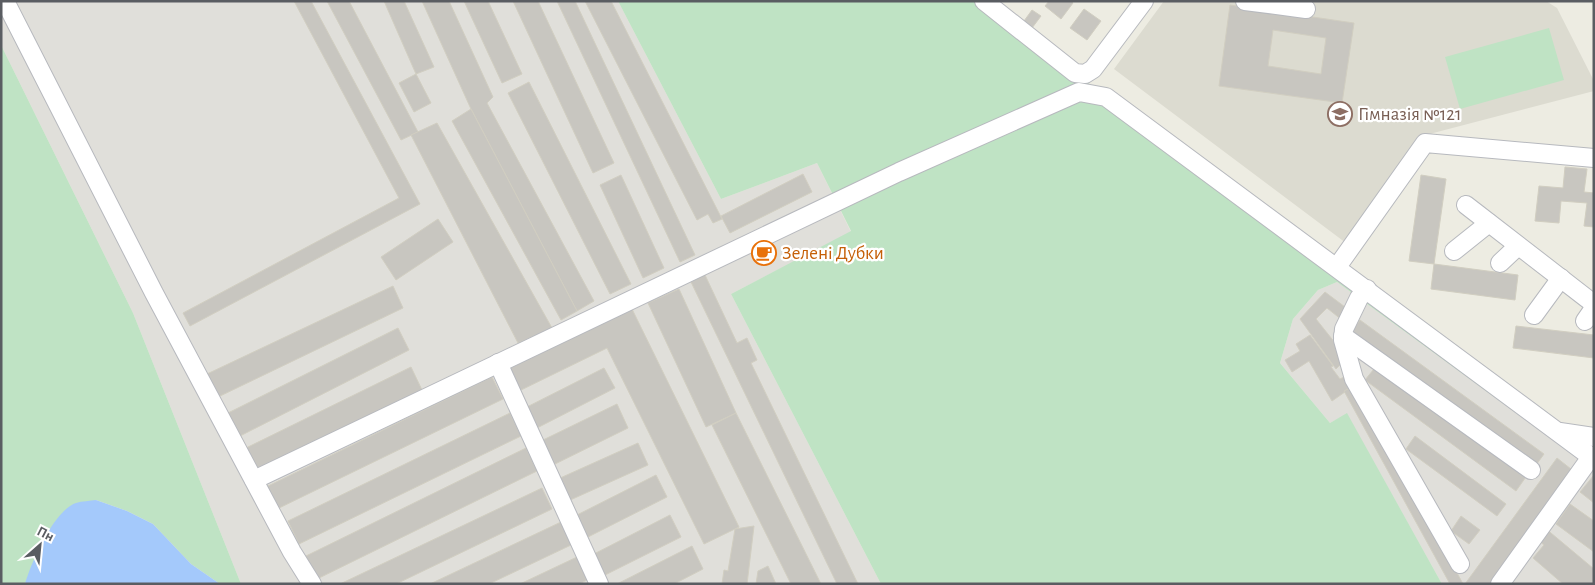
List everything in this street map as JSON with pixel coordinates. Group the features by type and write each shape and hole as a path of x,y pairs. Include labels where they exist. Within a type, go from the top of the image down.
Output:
{"street":[{"path":"5,1 154,293 312,584"},
{"path":"984,1 1074,72 1085,74 1093,70 1144,1"},
{"path":"1246,1 1306,9"},
{"path":"254,480 899,172 1079,92 1106,97 1367,289 1592,458 1500,584"},
{"path":"1337,267 1425,143 1594,158"},
{"path":"1466,205 1594,304"},
{"path":"1454,251 1490,223"},
{"path":"1500,263 1518,246"},
{"path":"1534,315 1560,278"},
{"path":"1367,289 1355,306 1344,329 1343,336 1354,379 1460,564"},
{"path":"1343,336 1531,470"},
{"path":"498,364 599,584"},
{"path":"1557,432 1594,437"}],"shaded area":[{"path":"1,1 618,1 721,199 817,163 851,232 731,294 881,584 241,584 133,313 1,45"},
{"name":"Гімназія №121","path":"1164,1 1546,1 1557,8 1594,81 1594,91 1418,137 1346,243 1114,69"},
{"path":"1337,282 1594,470 1594,584 1442,584 1347,414 1330,423 1280,363 1293,319 1318,290"}],"green space":[{"path":"618,1 984,1 1106,97 1594,459 1594,470 1337,282 1318,290 1293,319 1280,363 1330,423 1347,413 1442,584 881,584 731,294 851,231 817,163 721,199"},
{"path":"1549,28 1564,80 1460,109 1445,57"},
{"path":"1,45 133,313 241,584 220,584 191,564 153,524 127,511 96,500 44,539 25,584 1,584"}],"water":[{"path":"96,500 127,511 153,524 191,564 220,584 25,584 32,563 44,538 60,516 76,503"}],"building":[{"path":"294,1 311,1 420,204 190,326 183,313 399,198"},
{"path":"327,1 349,1 418,132 401,140"},
{"path":"384,1 404,1 434,67 416,74"},
{"path":"422,1 449,1 493,97 487,103 594,301 577,311 471,109"},
{"path":"464,1 488,1 522,74 502,83"},
{"path":"513,1 538,1 614,163 593,173"},
{"path":"557,1 575,1 695,255 680,262"},
{"path":"585,1 611,1 722,219 713,223 708,214 697,220"},
{"path":"1049,1 1071,1 1073,3 1061,19 1045,6"},
{"path":"1230,5 1354,23 1342,103 1219,86","holes":["1273,30 1326,38 1321,74 1268,66"]},
{"path":"1084,9 1101,21 1087,40 1070,28"},
{"path":"1032,10 1041,16 1032,28 1024,21"},
{"path":"416,74 431,103 414,112 399,83"},
{"path":"529,82 631,284 610,294 508,93"},
{"path":"471,109 577,311 561,320 452,121"},
{"path":"437,123 552,328 518,343 411,135"},
{"path":"1565,167 1587,169 1584,192 1594,193 1594,227 1584,226 1587,203 1561,201 1559,223 1535,221 1539,186 1563,188"},
{"path":"803,174 812,192 730,233 721,216"},
{"path":"621,175 664,268 643,278 600,185"},
{"path":"1421,175 1446,179 1434,264 1409,261"},
{"path":"438,219 453,242 396,280 381,257"},
{"name":"Зелені Дубки","path":"768,243 774,255 759,262 753,251"},
{"path":"1434,264 1518,275 1515,300 1431,289"},
{"path":"705,275 737,343 747,338 757,360 751,363 858,584 837,584 691,282"},
{"path":"393,286 403,308 218,397 207,374"},
{"path":"679,289 736,413 706,427 648,303"},
{"path":"1325,292 1349,310 1342,320 1327,308 1316,319 1347,358 1336,369 1300,319"},
{"path":"632,309 739,527 704,544 607,348 519,391 508,369"},
{"path":"1360,320 1544,454 1536,465 1352,331"},
{"path":"1516,326 1594,335 1594,358 1513,348"},
{"path":"398,328 409,350 240,436 228,413"},
{"path":"1310,335 1333,366 1331,367 1340,379 1346,376 1352,387 1332,401 1309,361 1292,372 1285,360 1300,351 1296,344"},
{"path":"1378,364 1528,474 1516,491 1365,380"},
{"path":"411,367 422,390 255,472 244,449"},
{"path":"604,368 615,388 535,429 525,408"},
{"path":"492,377 503,399 277,509 266,487"},
{"path":"1352,387 1357,388 1463,584 1450,584 1344,391"},
{"path":"617,404 628,428 553,465 541,441"},
{"path":"510,413 521,436 299,544 288,521"},
{"path":"736,413 821,584 791,584 712,425"},
{"path":"1415,436 1506,504 1497,516 1406,449"},
{"path":"638,443 648,465 568,501 558,479"},
{"path":"526,448 537,471 317,579 306,556"},
{"path":"1557,458 1576,473 1494,584 1465,584"},
{"path":"656,475 667,497 586,538 575,516"},
{"path":"1594,475 1594,503 1580,492"},
{"path":"542,488 552,509 396,584 340,584"},
{"path":"1570,504 1594,521 1594,552 1556,524"},
{"path":"670,515 681,537 603,576 592,555"},
{"path":"1461,516 1480,530 1469,544 1451,531"},
{"path":"561,522 571,545 489,584 430,584"},
{"path":"754,526 747,584 722,584 724,570 728,571 735,529"},
{"path":"1545,528 1594,569 1594,584 1563,584 1533,558 1544,545 1537,539"},
{"path":"692,546 703,569 674,584 617,584"},
{"path":"577,557 587,580 579,584 520,584"},
{"path":"768,566 776,584 756,584 758,571"}],"place":[{"name":"Гімназія №121","path":"1340,114"},
{"name":"Зелені Дубки","path":"764,253"}]}
